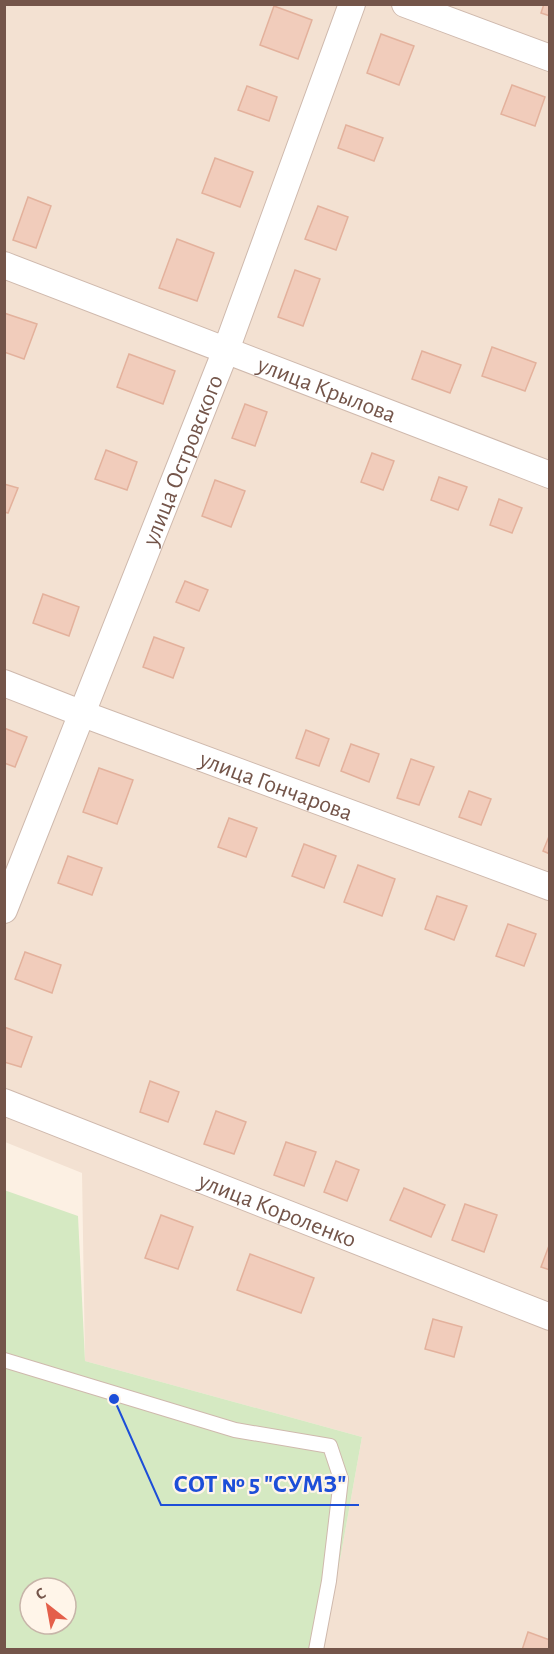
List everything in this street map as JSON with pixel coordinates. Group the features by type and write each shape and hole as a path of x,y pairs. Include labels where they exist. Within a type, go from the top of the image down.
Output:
{"street":[{"name":"улица Островского","path":"4,910 226,350 352,4"},
{"path":"405,4 549,58"},
{"name":"улица Крылова","path":"4,265 549,475"},
{"name":"улица Гончарова","path":"4,683 549,887"},
{"name":"улица Короленко","path":"4,1102 549,1317"}],"lane":[{"path":"4,1360 235,1430 330,1446 341,1479 329,1581 316,1650"}],"shaded area":[{"path":"4,5 549,5 549,1649 324,1649 362,1437 85,1361 82,1173 5,1142"}],"green space":[{"path":"4,1190 78,1216 85,1361 362,1437 324,1649 5,1649"}],"building":[{"path":"544,4 550,4 550,16 541,13"},
{"path":"274,6 312,20 298,59 260,45"},
{"path":"381,34 414,46 399,85 367,73"},
{"path":"512,85 545,97 535,126 501,114"},
{"path":"247,86 277,97 269,121 238,110"},
{"path":"346,125 383,138 374,161 338,148"},
{"path":"215,158 253,172 240,207 202,193"},
{"path":"28,197 51,206 36,248 13,240"},
{"path":"318,206 348,217 336,250 305,239"},
{"path":"177,239 214,253 197,301 159,288"},
{"path":"295,270 320,279 303,326 278,317"},
{"path":"4,313 37,324 24,359 4,352"},
{"path":"492,347 536,363 525,391 482,376"},
{"path":"422,351 461,365 450,393 412,379"},
{"path":"129,354 175,371 163,404 117,387"},
{"path":"245,404 267,412 255,446 232,438"},
{"path":"106,450 137,462 127,490 95,479"},
{"path":"372,453 394,461 383,490 361,482"},
{"path":"439,477 467,487 458,510 431,500"},
{"path":"215,480 245,491 231,527 202,516"},
{"path":"4,484 18,488 8,513 4,512"},
{"path":"499,499 522,508 512,533 490,525"},
{"path":"185,581 208,590 199,611 176,602"},
{"path":"43,594 79,607 69,636 33,623"},
{"path":"154,637 184,648 173,678 143,667"},
{"path":"4,728 27,737 15,767 4,763"},
{"path":"306,730 329,739 319,766 296,758"},
{"path":"351,744 379,754 369,782 341,771"},
{"path":"411,759 434,767 419,805 397,798"},
{"path":"99,768 133,780 117,824 83,812"},
{"path":"469,791 491,799 481,825 459,817"},
{"path":"229,818 257,828 246,857 218,847"},
{"path":"550,834 550,854 543,851"},
{"path":"304,844 336,856 324,888 292,876"},
{"path":"68,856 102,868 92,895 58,883"},
{"path":"358,865 395,879 382,916 344,902"},
{"path":"437,896 467,906 454,940 425,929"},
{"path":"508,924 536,934 524,966 496,956"},
{"path":"25,952 61,965 52,993 15,979"},
{"path":"4,1027 32,1037 21,1067 4,1062"},
{"path":"150,1081 179,1092 168,1122 140,1112"},
{"path":"216,1111 246,1122 234,1154 204,1144"},
{"path":"286,1142 316,1152 304,1186 274,1175"},
{"path":"336,1161 359,1170 347,1201 324,1192"},
{"path":"404,1188 445,1205 431,1237 390,1220"},
{"path":"465,1204 497,1215 484,1252 452,1240"},
{"path":"161,1215 193,1227 178,1269 145,1258"},
{"path":"550,1243 550,1270 541,1267"},
{"path":"250,1254 314,1278 301,1313 237,1290"},
{"path":"433,1319 462,1327 454,1357 425,1349"},
{"path":"528,1632 550,1640 550,1650 522,1650"}],"place":[{"name":"СОТ № 5 \"СУМЗ\"","path":"114,1399"}]}
